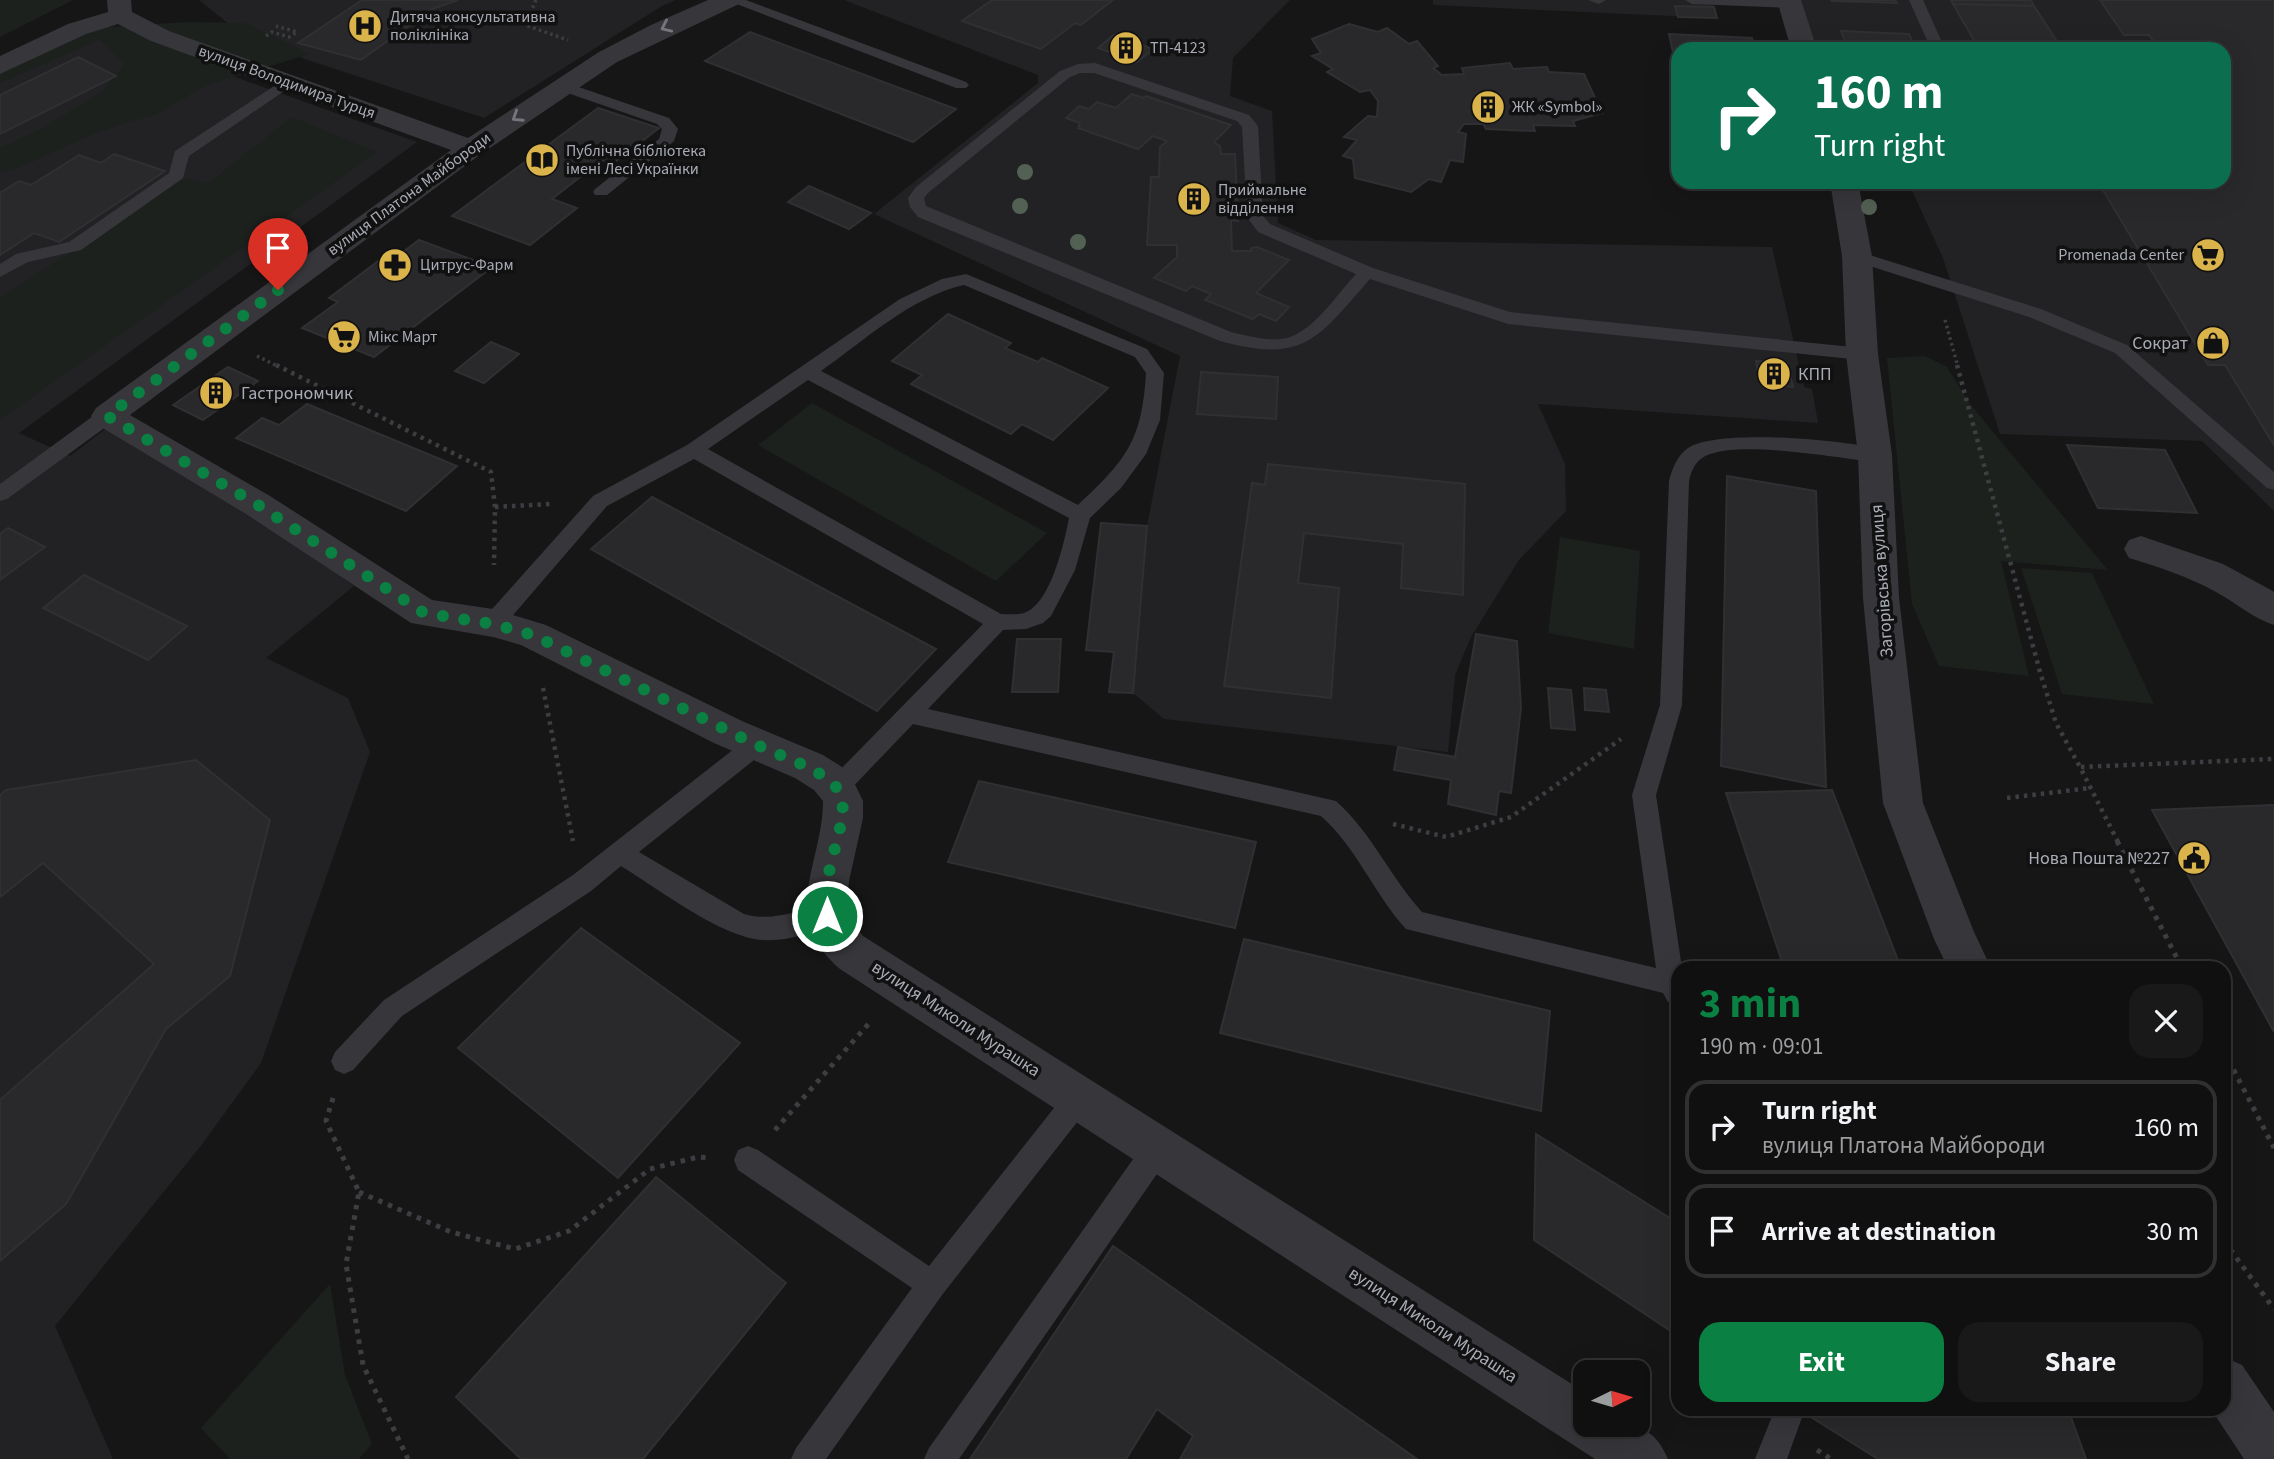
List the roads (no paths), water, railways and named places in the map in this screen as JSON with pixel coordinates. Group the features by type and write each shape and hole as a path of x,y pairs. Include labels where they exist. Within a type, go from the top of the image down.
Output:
{"street":[{"name":"вулиця Платона Майбороди","path":"107,416 471,148 564,86 608,57 660,30 731,0"},
{"path":"1790,2 1802,42"},
{"path":"0,66 120,8"},
{"name":"вулиця Володимира Турця","path":"120,8 160,36 471,148"},
{"name":"Загорівська вулиця","path":"1845,189 1857,256 1862,354 1875,455 1881,598 1903,803 1955,939 1966,961"},
{"path":"107,416 258,505 424,613 493,624 533,635 757,745 815,770 837,788 844,812 827,880 827,916"},
{"path":"2141,549 2192,564 2249,592 2274,611"},
{"name":"вулиця Миколи Мурашка","path":"827,916 841,943 902,986 1573,1415"},
{"path":"2231,1393 2274,1458"},
{"name":"вулиця Миколи Мурашка","path":"1607,1437 1642,1459"}],"lane":[{"path":"731,0 961,85"},
{"path":"1692,0 1790,2"},
{"path":"1916,0 1935,42"},
{"path":"1367,272 1317,326 1293,342 1257,345 1226,337 924,213 918,207 916,198 922,190 1065,74 1078,69 1095,68 1243,118 1250,126 1255,218 1264,228 1367,272 1508,318 1862,354"},
{"path":"0,272 22,258 75,246 177,175 181,154 288,82"},
{"path":"564,86 663,121 670,129 666,141 601,192"},
{"path":"1857,256 2035,313 2122,349 2274,482"},
{"path":"493,624 600,501 694,450 912,301 952,280 966,279 1141,353 1156,373 1150,428 1139,452 1122,475 1080,515 1075,545 1048,606 1035,617 1017,622 998,622 694,450"},
{"path":"807,372 1080,515"},
{"path":"0,494 107,416"},
{"path":"1671,965 1644,795 1671,705 1679,481 1682,466 1696,452 1716,444 1747,444 1875,455"},
{"path":"837,788 998,622"},
{"path":"909,714 1328,808 1342,819 1402,908 1415,921 1671,989"},
{"path":"344,1061 393,1008 582,883 757,745"},
{"path":"621,853 736,923 755,931 777,930 827,916"},
{"path":"807,1459 932,1285 1079,1098"},
{"path":"940,1459 1158,1148"},
{"path":"748,1160 932,1285"},
{"path":"1771,1459 1787,1416"}],"place":[{"name":"Дитяча консультативна поліклініка","path":"365,26"},
{"name":"ТП-4123","path":"1126,48"},
{"name":"ЖК «Symbol»","path":"1488,107"},
{"name":"Публічна бібліотека імені Лесі Українки","path":"542,160"},
{"name":"Приймальне відділення","path":"1194,199"},
{"name":"Promenada Center","path":"2208,255"},
{"name":"Цитрус-Фарм","path":"395,265"},
{"name":"Мікс Март","path":"344,337"},
{"name":"Сократ","path":"2213,343"},
{"name":"КПП","path":"1774,374"},
{"name":"Гастрономчик","path":"216,393"},
{"name":"Нова Пошта №227","path":"2194,858"}]}
